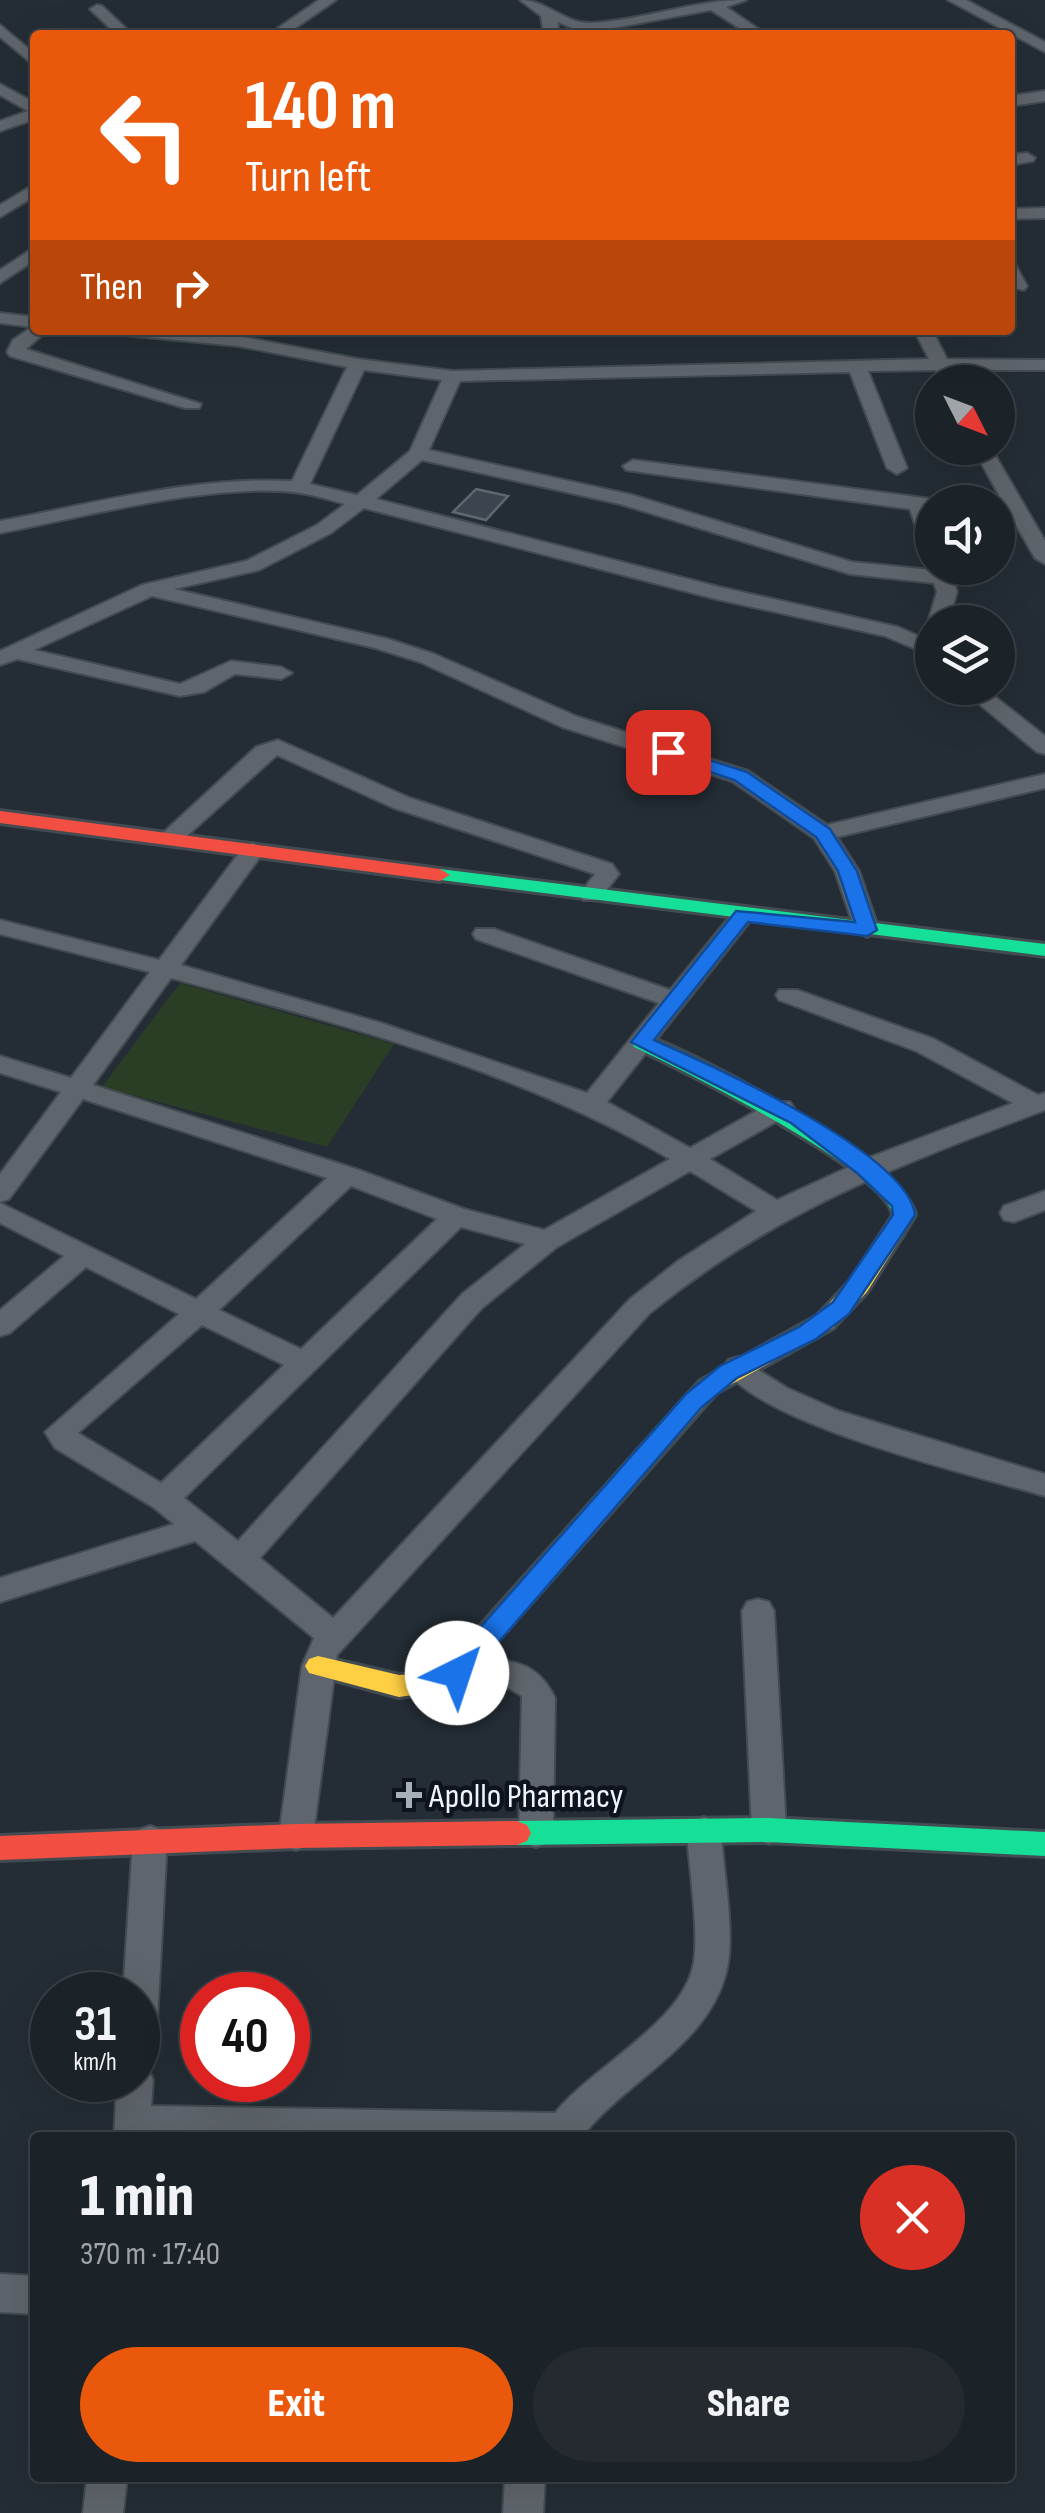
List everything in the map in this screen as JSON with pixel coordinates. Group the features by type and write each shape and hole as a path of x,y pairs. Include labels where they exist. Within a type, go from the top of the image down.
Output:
{"street":[{"path":"283,30 329,0"},
{"path":"527,0 590,30"},
{"path":"651,0 671,13"},
{"path":"603,30 739,0"},
{"path":"955,0 1011,30"},
{"path":"713,5 752,30"},
{"path":"97,9 120,30"},
{"path":"547,12 551,30"},
{"path":"0,29 30,57"},
{"path":"1015,32 1045,48"},
{"path":"1028,52 1045,48"},
{"path":"0,89 30,109"},
{"path":"1015,100 1045,96"},
{"path":"0,126 30,114"},
{"path":"0,212 30,192"},
{"path":"1015,214 1045,213"},
{"path":"0,278 30,256"},
{"path":"0,318 30,321"},
{"path":"34,335 16,352 192,404"},
{"path":"176,335 238,341 358,364 453,376 1045,365"},
{"path":"927,335 942,364"},
{"path":"299,487 358,364"},
{"path":"856,366 897,468"},
{"path":"7,655 149,589 225,574 273,557 324,529 418,453 453,376"},
{"path":"418,453 626,498 850,568 915,572"},
{"path":"633,466 915,503"},
{"path":"0,527 172,495 255,485 299,487 716,593 915,637"},
{"path":"1015,505 1045,558"},
{"path":"149,589 381,643 427,658 570,722 740,776 823,833 847,871 867,930"},
{"path":"7,655 180,690 196,687 231,667 281,672"},
{"path":"992,705 1045,747"},
{"path":"171,838 264,752 278,747 402,802 604,869 608,874 591,895"},
{"path":"823,833 1045,781"},
{"path":"0,817 743,915 1045,950"},
{"path":"0,1193 253,850"},
{"path":"591,1105 743,915"},
{"path":"0,926 164,968 540,1083 591,1105 774,1210"},
{"path":"485,934 674,1000"},
{"path":"788,996 925,1045 1040,1103"},
{"path":"318,1666 405,1687 431,1688 457,1673 694,1400 738,1367 808,1333 841,1308 904,1215 902,1204 864,1168 781,1108 642,1042"},
{"path":"0,1064 348,1175 456,1216 547,1240"},
{"path":"296,1836 318,1666 332,1636 640,1306 685,1267 774,1210 864,1168 1040,1103"},
{"path":"240,1560 472,1301 547,1240 781,1108"},
{"path":"332,1636 164,1500 65,1440 60,1432 199,1312 348,1175"},
{"path":"1014,1213 1045,1200"},
{"path":"0,1212 304,1363"},
{"path":"164,1500 456,1216"},
{"path":"0,1326 83,1254"},
{"path":"738,1367 777,1396 829,1419 1045,1485"},
{"path":"0,1590 199,1528"},
{"path":"758,1611 770,1830"},
{"path":"457,1673 523,1676 536,1685 536,1833"},
{"path":"0,1848 296,1836 770,1830 1045,1844"},
{"path":"562,2132 586,2101 678,2025 704,1991 712,1959 704,1831"},
{"path":"142,1972 150,1840"},
{"path":"134,2102 132,2130 346,2132"},
{"path":"0,2293 30,2296"},
{"path":"104,2513 107,2482"},
{"path":"523,2513 525,2482"}],"green space":[{"path":"180,983 394,1044 327,1147 102,1087"}],"building":[{"path":"476,489 508,496 486,520 453,512"}],"traffic: fast":[{"path":"440,875 1045,950"},
{"path":"641,1042 745,1093 842,1154 902,1203 904,1215 893,1233"},
{"path":"517,1833 769,1830 1045,1844"}],"traffic: slow":[{"path":"318,1666 399,1686 446,1682 708,1387 825,1322 859,1286 893,1233"}],"traffic: jam":[{"path":"0,817 440,875"},
{"path":"0,1848 296,1836 517,1833"}],"place":[{"name":"Apollo Pharmacy","path":"409,1795"}],"route":[{"path":"457,1673 694,1400 728,1372 808,1333 841,1308 904,1215 902,1204 864,1168 798,1118 750,1091 642,1042 743,915 867,930 847,871 823,833 740,776 668,752"}]}
